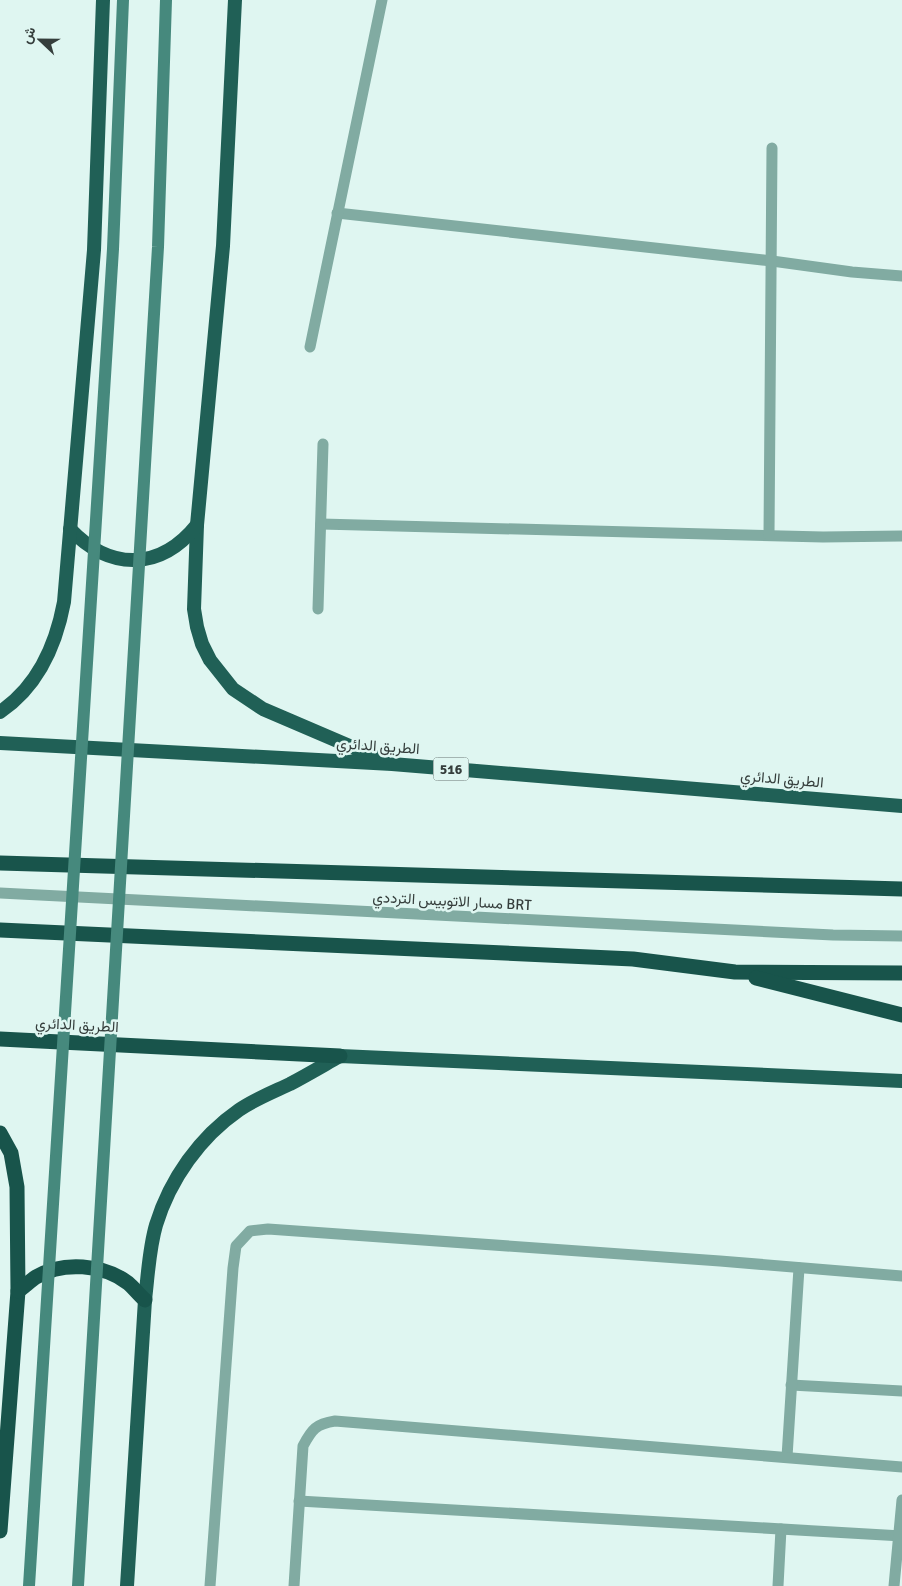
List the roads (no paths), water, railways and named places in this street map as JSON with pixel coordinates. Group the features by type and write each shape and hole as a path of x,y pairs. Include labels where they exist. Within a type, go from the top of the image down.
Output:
{"highway":[{"path":"0,712 22,693 36,675 55,640 64,602 94,250 103,0"},
{"path":"235,0 223,246 197,525 194,608 197,627 202,644 210,660 233,689 263,709 392,764"},
{"path":"70,529 95,551 110,557 126,560 143,559 166,552 187,538 197,525"},
{"name":"الطريق الدائري","path":"0,742 392,764 902,806"},
{"path":"0,863 902,889"},
{"path":"0,930 634,959 735,972 902,973"},
{"path":"735,972 902,1015"},
{"name":"الطريق الدائري","path":"0,1039 902,1081"},
{"path":"127,1586 145,1300 150,1253 156,1225 166,1198 180,1172 216,1128 239,1110 264,1095 290,1084 340,1056"},
{"path":"0,1133 11,1153 17,1187 18,1291 0,1531"},
{"path":"18,1291 37,1277 59,1268 83,1266 106,1271 121,1279 128,1283 145,1300"}],"main road":[{"path":"29,1586 113,249 123,0"},
{"path":"78,1586 158,247 166,0"}],"lane":[{"path":"310,346 382,0"},
{"path":"769,535 772,148"},
{"path":"337,213 772,261 852,272 902,276"},
{"path":"318,609 323,444"},
{"path":"321,524 823,537 902,536"},
{"name":"مسار الاتوبيس الترددي BRT","path":"0,893 833,935 902,936"},
{"path":"210,1586 233,1268 236,1246 250,1231 278,1230 902,1276"},
{"path":"787,1457 799,1268"},
{"path":"791,1385 902,1391"},
{"path":"294,1586 303,1446 310,1432 321,1423 335,1421 902,1467"},
{"path":"894,1586 902,1500"},
{"path":"300,1501 900,1536"},
{"path":"778,1586 781,1529"}]}
